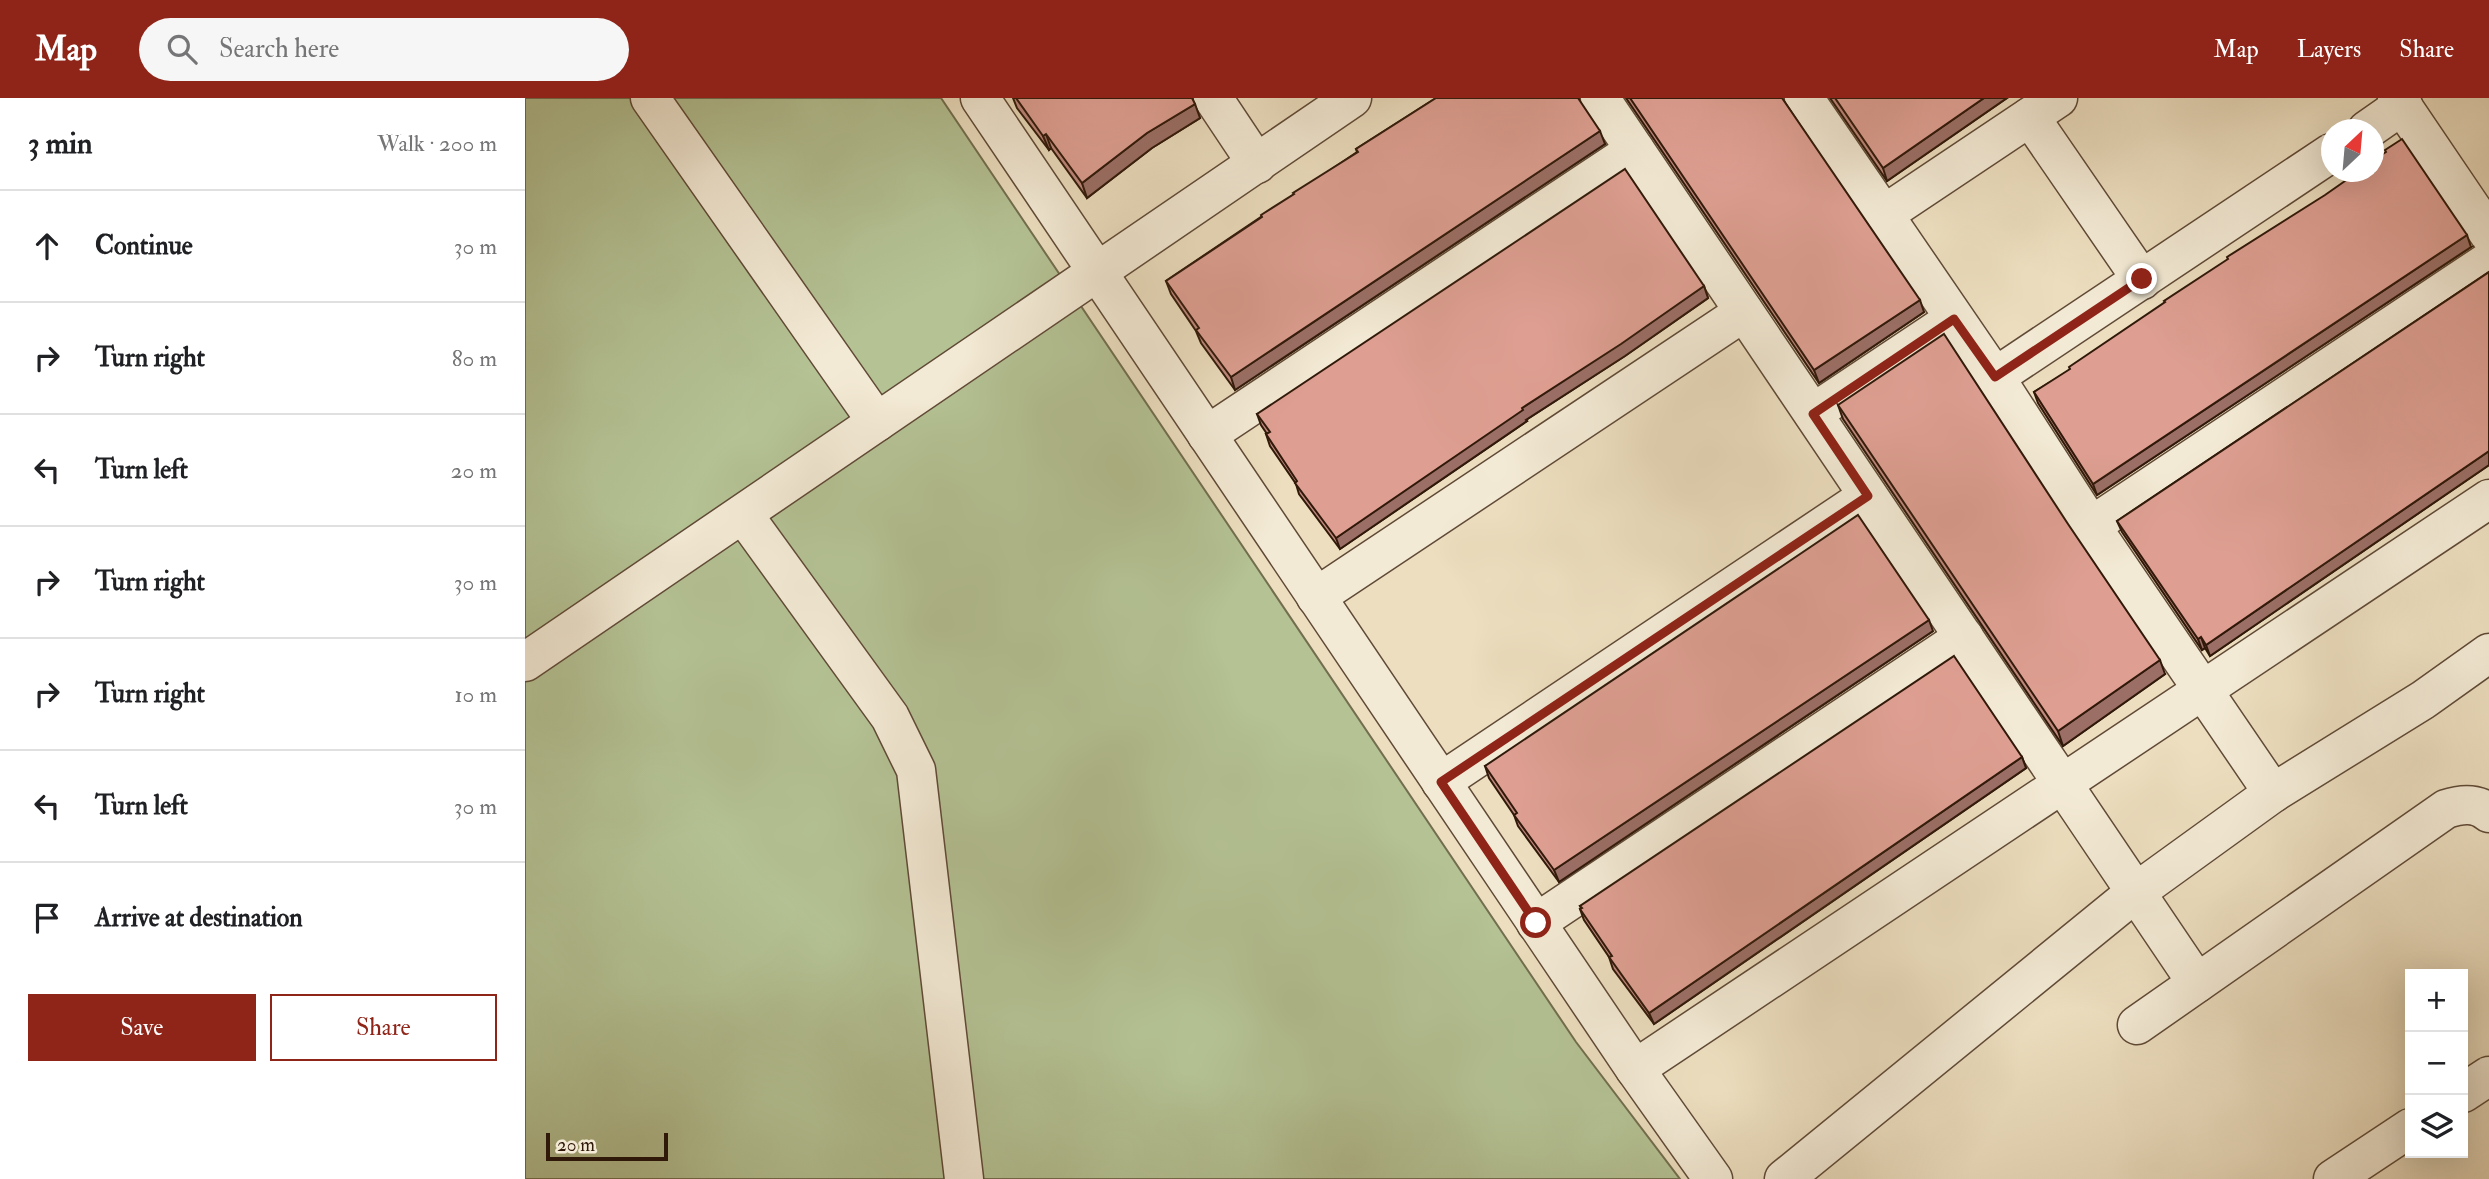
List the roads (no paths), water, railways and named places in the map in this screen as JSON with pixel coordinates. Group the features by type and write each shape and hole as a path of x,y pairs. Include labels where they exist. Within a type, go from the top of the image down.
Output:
{"street":[{"path":"650,98 877,422"},
{"path":"980,98 1536,923 1713,1179"},
{"path":"1213,98 1257,164"},
{"path":"525,662 1352,98"},
{"path":"1600,98 2197,983"},
{"path":"1804,98 1995,377 2091,526 2273,793"},
{"path":"2380,119 2400,102 2489,234"},
{"path":"1883,215 2044,107 2142,279"},
{"path":"1207,435 1635,150"},
{"path":"1995,377 2321,160"},
{"path":"2091,526 2489,261"},
{"path":"1316,597 1744,312"},
{"path":"1813,414 1954,319"},
{"path":"1441,782 1868,496"},
{"path":"1635,1069 2489,499"},
{"path":"743,514 890,717 916,771 964,1179"},
{"path":"1536,923 1964,637"},
{"path":"1784,1179 2136,892 2273,793 2423,700 2489,653"},
{"path":"2137,1025 2446,809 2462,804 2482,808 2489,813"},
{"path":"2468,1090 2489,1076"},
{"path":"2333,1179 2405,1131"}]}
